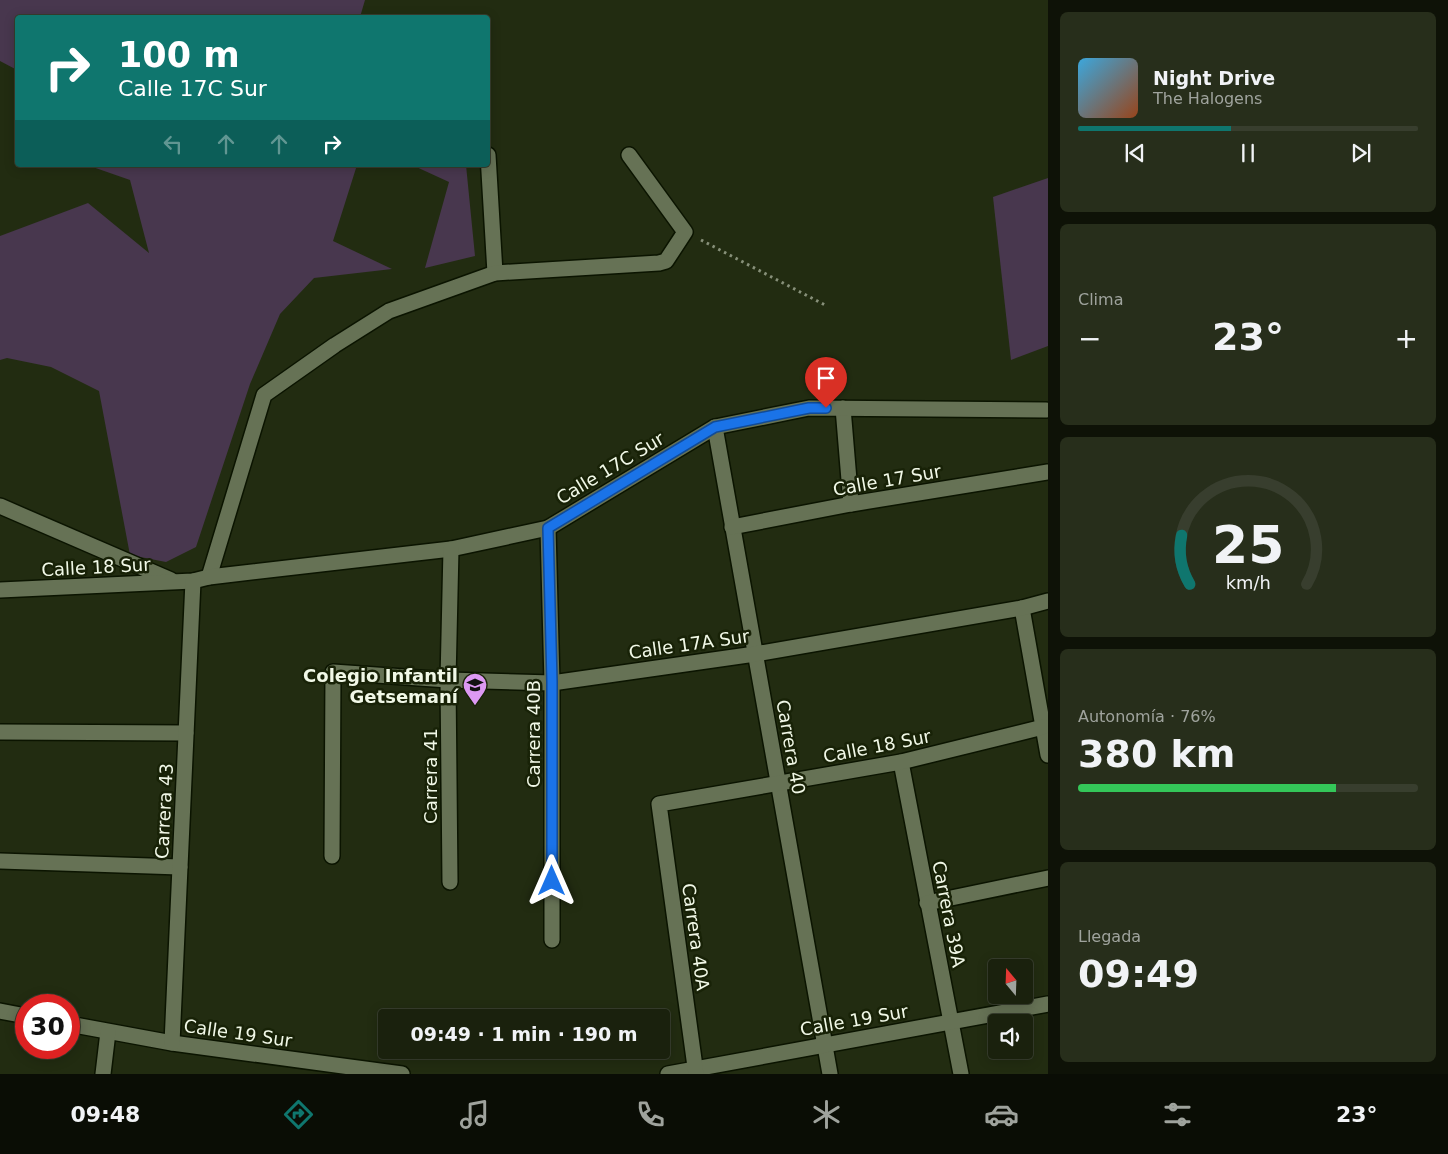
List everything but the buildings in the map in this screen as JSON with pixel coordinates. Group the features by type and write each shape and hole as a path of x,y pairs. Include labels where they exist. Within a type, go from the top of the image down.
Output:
{"street":[{"path":"209,577 264,395 335,345 388,311 495,273 659,263 666,261 685,232 629,155"},
{"path":"489,167 495,273"},
{"name":"Calle 17C Sur","path":"193,581 209,577 451,549 548,528 715,427 809,408 1046,410"},
{"path":"843,408 851,504"},
{"name":"Carrera 40","path":"715,427 830,1074"},
{"name":"Calle 17 Sur","path":"732,527 851,504 1048,472"},
{"path":"0,506 175,582"},
{"name":"Carrera 40B","path":"548,528 552,682 552,940"},
{"name":"Carrera 41","path":"450,882 448,680 451,549"},
{"name":"Calle 18 Sur","path":"0,590 193,581"},
{"name":"Carrera 43","path":"172,1043 193,581"},
{"name":"Calle 17A Sur","path":"332,856 332,672 448,680 552,682 755,654 1022,608 1048,601"},
{"path":"1022,608 1048,755"},
{"name":"Calle 18 Sur","path":"658,804 901,762 1043,727"},
{"path":"0,732 186,733"},
{"name":"Carrera 39A","path":"901,762 961,1074"},
{"name":"Carrera 40A","path":"658,804 696,1072"},
{"path":"0,861 180,867"},
{"path":"927,903 1048,878"},
{"name":"Calle 19 Sur","path":"668,1074 696,1072 825,1045 1048,1004"},
{"path":"0,1011 15,1014"},
{"name":"Calle 19 Sur","path":"80,1026 172,1043 402,1074"},
{"path":"103,1074 108,1032"}],"path":[{"path":"685,232 824,305"}],"shaded area":[{"path":"0,0 365,0 361,15 15,15 15,69 0,61"},
{"path":"93,167 356,167 333,241 392,269 314,278 280,314 250,384 196,547 166,562 130,555 99,391 51,367 7,358 0,360 0,236 88,203 149,253 130,180"},
{"path":"416,167 466,167 475,256 425,268 449,182"},
{"path":"1048,178 1048,346 1011,360 993,197"}],"place":[{"name":"Colegio Infantil Getsemaní","path":"475,706"}],"route":[{"path":"552,881 552,682 548,528 715,427 809,408 826,408"}]}
